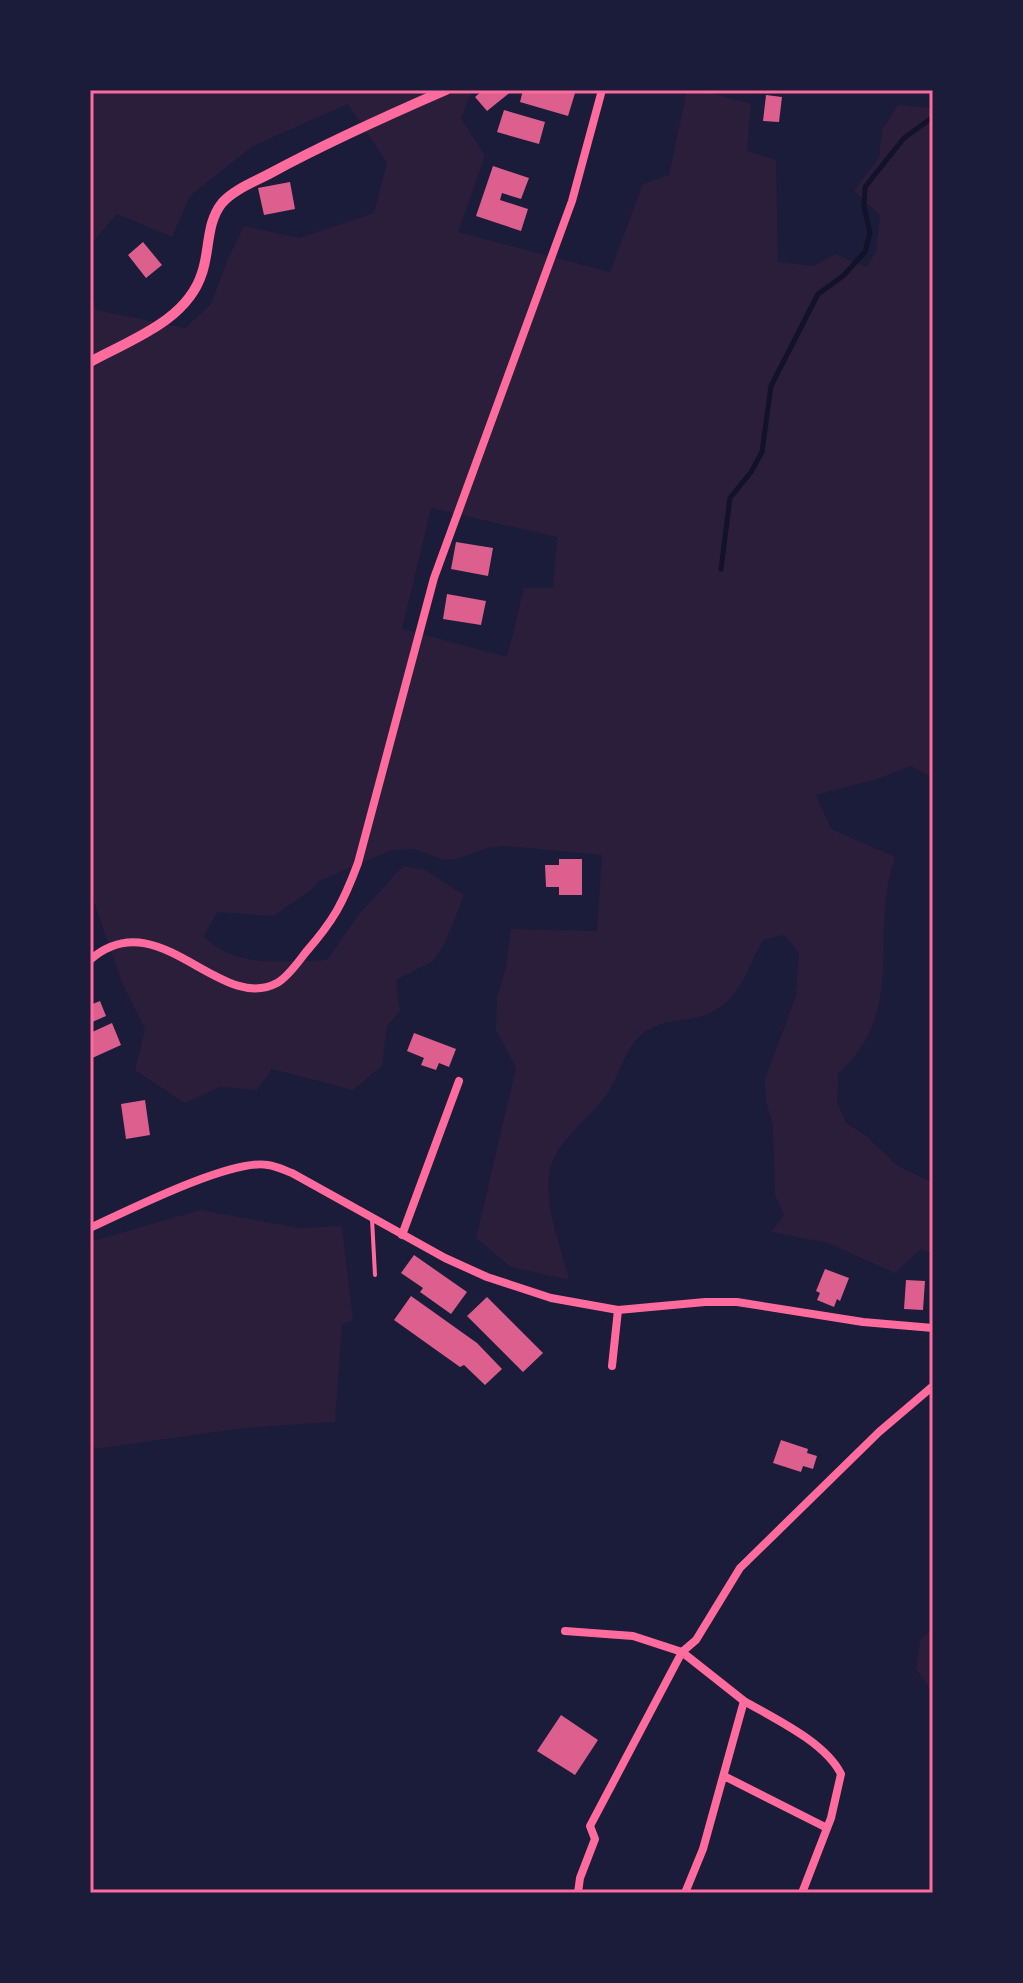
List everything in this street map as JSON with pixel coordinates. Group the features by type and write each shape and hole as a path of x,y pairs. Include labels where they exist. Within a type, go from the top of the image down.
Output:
{"street":[{"path":"90,362 162,323 180,308 202,274 210,232 223,201 305,155 446,90"},
{"path":"90,960 115,944 144,941 231,983 260,987 277,983 331,925 345,899 358,863 434,578 572,201 602,90"},
{"path":"402,1235 459,1081"},
{"path":"90,1228 173,1191 242,1166 266,1164 292,1173 445,1258 487,1277 551,1298 618,1310 737,1302 863,1322 933,1328"},
{"path":"612,1366 618,1310"},
{"path":"578,1893 580,1878 595,1839 590,1826 682,1652 696,1640 740,1568 879,1432 933,1386"},
{"path":"565,1631 633,1636 682,1652 744,1701 797,1732 835,1763 841,1774 827,1828 802,1893"},
{"path":"685,1893 703,1849 744,1701"},
{"path":"724,1776 827,1828"}],"lane":[{"path":"372,1219 375,1275"}],"shaded area":[{"path":"90,90 472,90 461,118 485,156 458,232 610,272 643,184 669,175 687,90 699,90 751,104 747,151 776,160 778,262 813,266 835,254 866,267 876,252 880,215 854,191 879,157 882,130 898,105 933,108 933,778 911,766 877,779 816,795 831,829 895,857 884,915 880,997 873,1023 860,1049 838,1074 837,1102 846,1123 865,1135 898,1166 933,1183 933,1254 921,1249 895,1273 828,1243 771,1232 784,1215 775,1195 773,1125 766,1102 765,1079 796,996 799,953 784,935 763,940 738,988 721,1007 695,1018 659,1025 641,1035 629,1049 609,1091 560,1147 550,1170 549,1201 569,1280 511,1267 476,1238 516,1068 496,1030 497,997 506,967 511,929 597,931 602,855 504,846 445,860 414,849 392,850 319,881 274,916 217,912 204,936 230,954 261,961 327,960 359,914 403,866 425,870 464,895 445,943 433,961 396,980 400,1011 387,1026 382,1066 353,1090 272,1069 257,1090 220,1087 185,1103 135,1070 145,1029 123,985 90,891 90,289 96,310 185,328 211,304 244,226 299,238 374,213 387,163 348,104 253,146 190,196 172,237 117,214 90,245","holes":["431,508 557,537 553,588 524,588 507,657 402,629"]},
{"path":"200,1210 300,1228 342,1226 353,1320 342,1325 335,1422 244,1428 95,1449 90,1435 90,1239 93,1241"},
{"path":"933,1628 933,1693 916,1669 920,1640"}],"building":[{"path":"483,90 513,90 487,111 475,97"},
{"path":"523,90 576,90 568,116 520,102"},
{"path":"766,95 782,97 779,122 763,121"},
{"path":"504,110 545,122 539,144 497,132"},
{"path":"493,166 529,178 521,199 502,193 500,200 528,209 521,231 476,216"},
{"path":"290,182 295,209 264,215 258,188"},
{"path":"143,242 162,265 146,278 128,255"},
{"path":"456,542 493,548 488,576 451,569"},
{"path":"447,594 486,601 481,625 443,619"},
{"path":"559,859 582,859 582,895 559,895 559,887 546,887 545,865 559,865"},
{"path":"100,1001 106,1016 90,1023 90,1005"},
{"path":"112,1023 121,1045 90,1059 90,1033"},
{"path":"414,1033 456,1049 449,1067 439,1063 436,1070 421,1065 424,1058 407,1051"},
{"path":"145,1100 150,1135 126,1139 121,1104"},
{"path":"414,1255 467,1292 451,1314 420,1292 423,1288 401,1273"},
{"path":"825,1269 849,1278 840,1301 837,1299 834,1307 817,1300 820,1293 816,1291"},
{"path":"906,1280 925,1281 923,1310 904,1309"},
{"path":"411,1296 477,1343 502,1369 485,1385 464,1365 460,1367 394,1320"},
{"path":"487,1297 543,1353 523,1372 467,1316"},
{"path":"781,1440 808,1449 807,1453 817,1456 813,1469 803,1466 801,1472 773,1463"},
{"path":"561,1715 598,1740 575,1775 537,1751"}],"waterway":[{"path":"721,569 730,498 762,452 771,386 818,294 843,276 865,252 870,233 864,206 865,187 904,138 933,117"}]}
